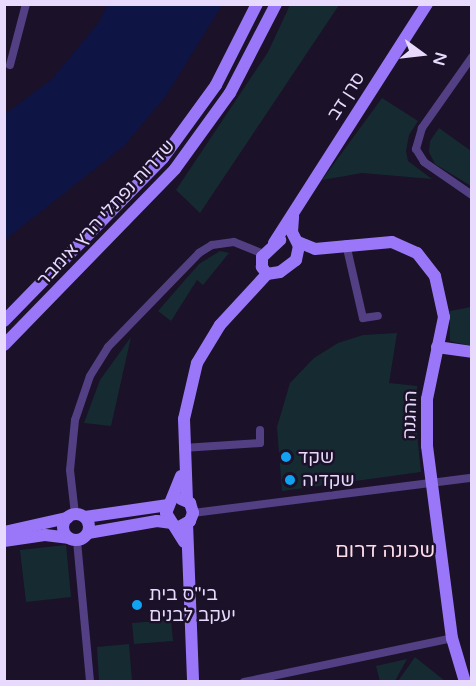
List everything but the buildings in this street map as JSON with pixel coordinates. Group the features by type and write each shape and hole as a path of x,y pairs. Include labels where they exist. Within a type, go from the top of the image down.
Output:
{"street":[{"path":"10,65 26,4"},
{"name":"שדרות נפתלי הרץ אימבר","path":"4,321 163,158 216,85 258,4"},
{"name":"שדרות נפתלי הרץ אימבר","path":"4,345 176,169 230,93 276,4"},
{"name":"סרן דב","path":"274,243 427,4"},
{"path":"471,57 422,128 416,148 424,162 471,195"},
{"path":"187,551 166,513 179,487 187,399 197,363 220,325 267,274 280,272 296,260 296,241 291,223 295,208"},
{"path":"267,274 261,263 264,254 274,243 287,238 296,241"},
{"name":"ההגנה","path":"296,241 308,249 322,249"},
{"path":"88,533 76,516 70,470 75,420 90,376 108,347 199,253 212,245 234,242 264,254"},
{"name":"ההגנה","path":"296,260 322,249 346,244 392,242 424,259 435,276 443,302 425,421 431,484 452,638 467,678"},
{"path":"346,244 363,318 378,316"},
{"path":"437,347 471,352"},
{"path":"183,453 260,443 260,430"},
{"path":"183,453 190,518 187,551 192,681"},
{"path":"4,541 45,535 73,540 88,533 158,521 172,524 190,518 471,478"},
{"path":"4,532 76,516 187,501"},
{"path":"76,516 63,529 73,540 90,681"},
{"path":"244,681 452,638"}],"green space":[{"path":"290,5 339,5 200,213 176,190 268,52"},
{"path":"382,98 418,121 409,135 406,151 408,161 432,179 362,173 322,180"},
{"path":"439,128 471,151 471,186 435,164 429,152 430,141"},
{"path":"220,251 229,253 203,285 197,280 171,321 158,311 199,264"},
{"path":"471,307 471,346 450,341 450,311"},
{"path":"397,333 389,383 417,386 416,424 421,472 282,491 277,427 290,383 314,358 338,343 363,335"},
{"path":"131,337 111,426 84,423 100,380"},
{"path":"66,545 71,597 26,602 20,550"},
{"path":"171,620 173,641 134,644 132,623"},
{"path":"129,644 132,681 99,681 97,647"},
{"path":"415,657 445,681 398,681"},
{"path":"407,659 395,681 380,681 376,666"}],"shaded area":[{"path":"107,5 222,5 166,96 124,146 5,240 5,114 52,79 99,22"}],"place":[{"name":"שקד","path":"286,457"},
{"name":"שקדיה","path":"290,480"},
{"name":"בי\"ס בית יעקב לבנים","path":"137,605"}],"district":[{"name":"שכונה דרום","path":"385,551"}]}
